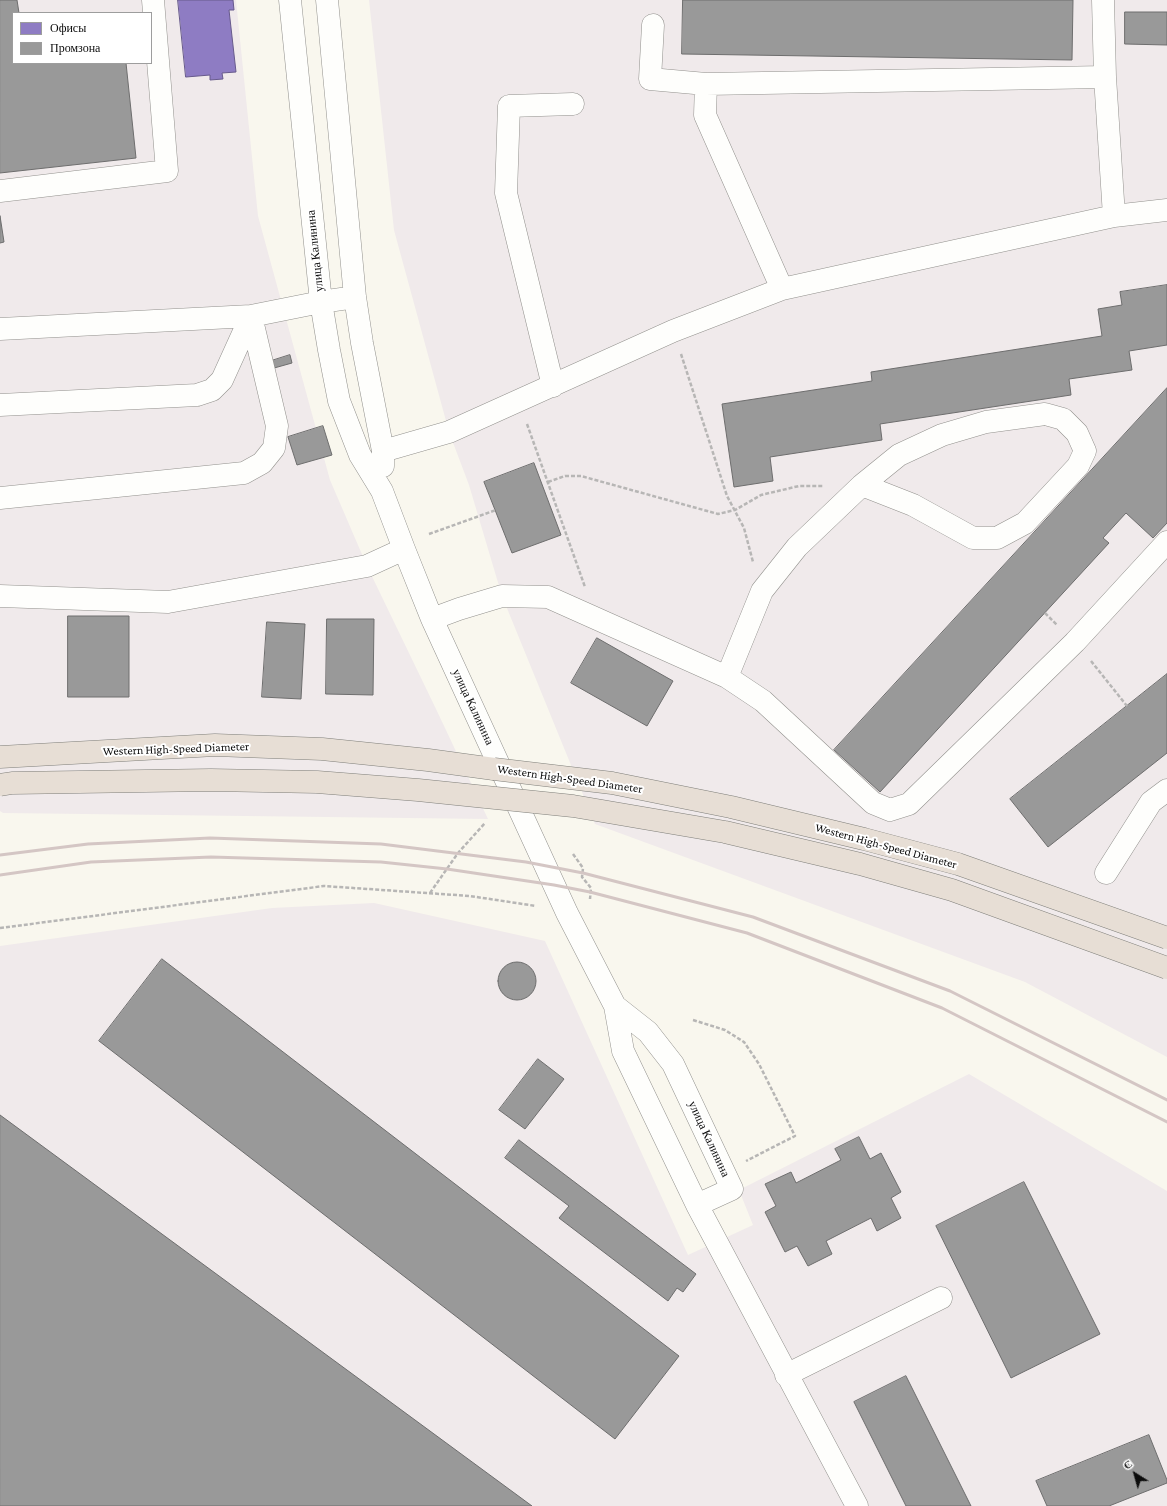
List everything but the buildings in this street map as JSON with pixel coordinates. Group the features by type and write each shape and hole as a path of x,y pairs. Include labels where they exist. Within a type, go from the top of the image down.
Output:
{"highway":[{"name":"Western High-Speed Diameter","path":"0,757 215,745 322,749 428,760 612,783 730,807 864,838 958,864 1167,938"},
{"name":"Western High-Speed Diameter","path":"0,785 12,783 211,780 316,782 418,790 573,806 725,832 860,864 952,890 1167,968"}],"street":[{"path":"0,191 167,171 153,0"},
{"name":"улица Калинина","path":"290,0 321,302 339,401 360,455 382,491 432,619 567,913 615,1006 623,1051 697,1205 732,1189 673,1064 648,1032 615,1006"},
{"name":"улица Калинина","path":"327,0 355,297 362,343 383,451 382,491"},
{"path":"1103,0 1105,76 1114,216"},
{"path":"654,25 650,79 706,84 1105,76"},
{"path":"706,84 705,115 782,289"},
{"path":"553,386 506,193 509,106 573,104"},
{"path":"383,451 449,432 673,331 782,289 1114,216 1167,210"},
{"path":"0,329 251,316 355,297"},
{"path":"0,405 197,395 212,390 222,380 251,316"},
{"path":"0,498 244,473 262,463 274,448 277,426 251,316"},
{"path":"727,677 762,591 797,547 862,486 899,455 942,435 986,422 1045,414 1064,419 1077,433 1085,451 1078,466 1025,523 997,538 973,538 913,505 862,486"},
{"path":"432,619 502,596 548,597 727,677 763,701 873,803 890,810 909,804 1075,642 1167,542"},
{"path":"0,596 168,602 367,566 404,549"},
{"path":"1106,872 1151,802 1167,790"},
{"path":"697,1205 786,1375 857,1506"},
{"path":"786,1375 941,1298"}],"path":[{"path":"673,331 727,496 744,528 762,591"},
{"path":"519,401 597,619"},
{"path":"548,482 565,476 581,476 718,514 735,510 761,495 798,486 862,486"},
{"path":"429,534 496,510"},
{"path":"430,893 458,853 488,819"},
{"path":"573,854 583,868 582,876 591,888 589,898"},
{"path":"0,928 324,886 470,896 526,903 567,913"},
{"path":"693,1020 726,1030 744,1042 759,1064 795,1136 724,1172"}],"shaded area":[{"path":"0,0 236,0 258,216 330,480 367,566 488,819 3,813 0,811"},
{"path":"369,0 1167,0 1167,1057 1025,982 595,824 502,596 469,485 449,432 394,230"},
{"path":"374,903 545,941 688,1255 753,1225 739,1190 969,1074 1167,1191 1167,1506 0,1506 0,946 272,908"}],"railway":[{"path":"0,855 88,844 210,838 381,844 526,862 583,873 753,917 950,991 1167,1100"},
{"path":"0,875 91,862 211,857 381,862 447,869 590,892 747,933 942,1008 1167,1122"}]}
